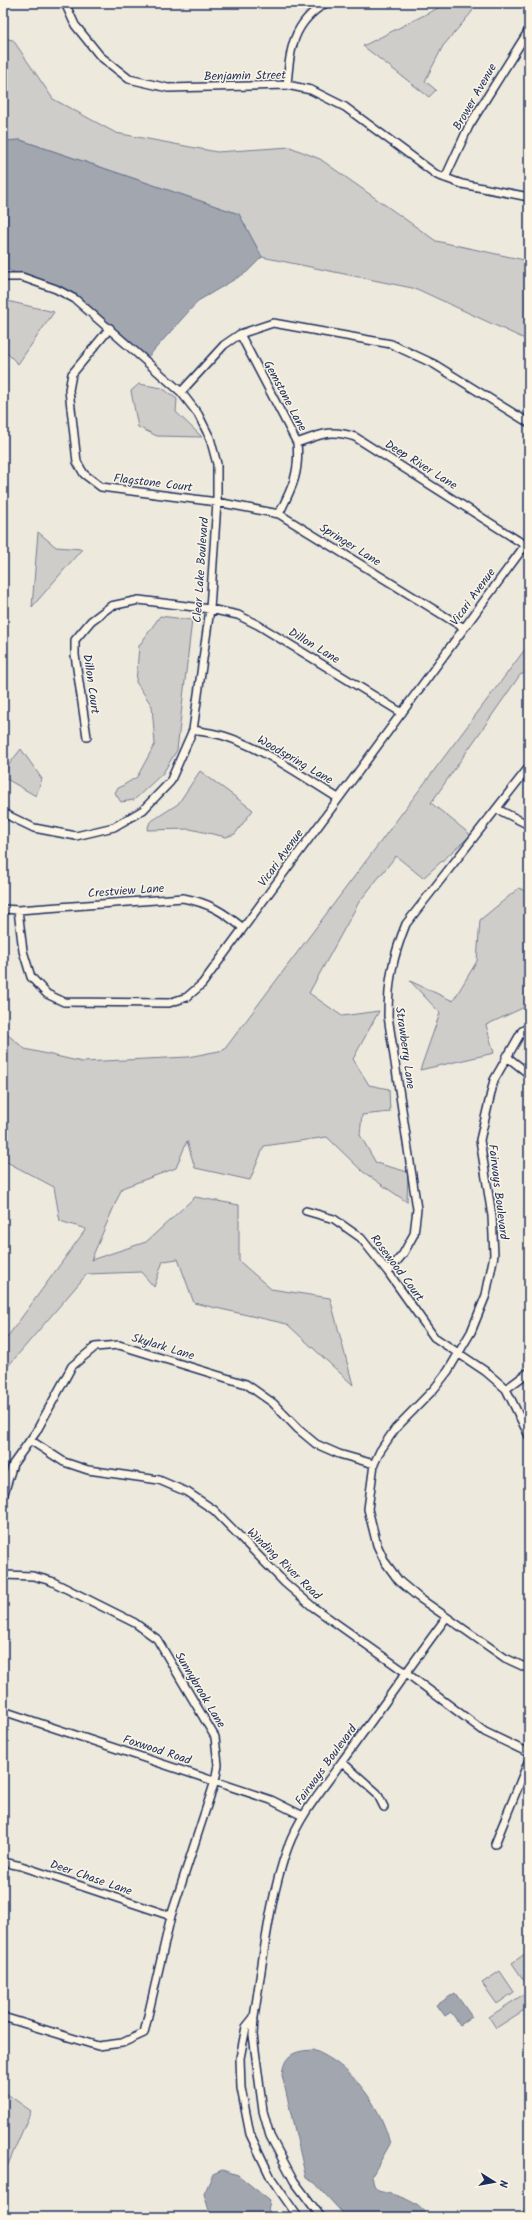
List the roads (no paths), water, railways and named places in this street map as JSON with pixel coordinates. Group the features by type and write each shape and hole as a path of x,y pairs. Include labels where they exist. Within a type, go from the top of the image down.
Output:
{"street":[{"name":"Benjamin Street","path":"64,3 75,25 100,56 130,79 168,88 287,85 310,90 345,106 437,175 462,184 529,197"},
{"path":"287,85 290,55 297,29 316,9 326,3"},
{"name":"Brower Avenue","path":"446,178 469,126 529,30"},
{"name":"Clear Lake Boulevard","path":"3,277 22,277 56,289 75,299 110,328 181,392 198,414 210,438 217,464 217,502 210,609 194,730 170,782 143,810 114,827 76,836 34,828 3,813"},
{"path":"181,392 224,344 240,334 273,323 391,344 434,364 529,423"},
{"name":"Flagstone Court","path":"110,328 72,374 69,390 77,462 84,474 101,487 217,502"},
{"name":"Gemstone Lane","path":"240,334 297,443 299,463 295,481 280,514"},
{"name":"Deep River Lane","path":"297,443 318,436 338,432 355,437 527,542"},
{"name":"Springer Lane","path":"217,502 280,514 464,628"},
{"name":"Vicari Avenue","path":"18,910 23,951 31,977 47,994 64,1002 169,1003 188,997 202,984 527,542"},
{"name":"Dillon Court","path":"87,738 75,655 76,640 91,621 111,606 139,600 210,609"},
{"name":"Dillon Lane","path":"210,609 238,615 258,625 402,713"},
{"name":"Woodspring Lane","path":"194,730 224,736 274,758 338,798"},
{"name":"Strawberry Lane","path":"388,1272 403,1254 414,1234 417,1209 388,1016 388,987 395,950 406,924 498,809 529,767"},
{"path":"498,809 529,825"},
{"name":"Crestview Lane","path":"3,909 18,910 183,898 204,902 217,908 243,928"},
{"name":"Fairways Boulevard","path":"529,1027 522,1031 506,1056 494,1080 480,1140 492,1216 494,1255 486,1295 471,1332 458,1354 434,1389 395,1429 380,1451 374,1464 368,1509 377,1545 385,1562 399,1581 446,1618 505,1658 529,1669"},
{"path":"506,1056 529,1074"},
{"name":"Rosewood Court","path":"306,1211 334,1219 361,1238 388,1272 434,1337 485,1371 506,1388"},
{"name":"Skylark Lane","path":"3,1496 13,1464 30,1440 72,1366 95,1347 119,1345 246,1384 273,1403 298,1429 316,1444 339,1454 374,1464"},
{"path":"529,1372 506,1388 529,1436"},
{"name":"Winding River Road","path":"30,1440 64,1462 88,1470 158,1480 187,1492 214,1510 285,1583 313,1608 405,1672 485,1732 529,1753"},
{"name":"Sunnybrook Lane","path":"3,1575 33,1576 51,1581 135,1623 157,1639 215,1737 218,1765 215,1781 171,1916 144,2033 122,2043 98,2046 3,2017"},
{"name":"Fairways Boulevard","path":"321,2217 294,2181 270,2136 263,2111 253,2035 254,2017 278,1877 289,1846 303,1816 317,1793 342,1762 405,1672 446,1618"},
{"name":"Foxwood Road","path":"3,1711 271,1800 303,1816"},
{"path":"495,1844 529,1760"},
{"path":"342,1762 377,1793 384,1807"},
{"name":"Deer Chase Lane","path":"3,1862 20,1866 171,1916"},
{"name":"Fairways Boulevard","path":"254,2017 246,2027 240,2058 241,2088 250,2134 270,2178 298,2217"},
{"path":"527,2217 529,2211"}]}
